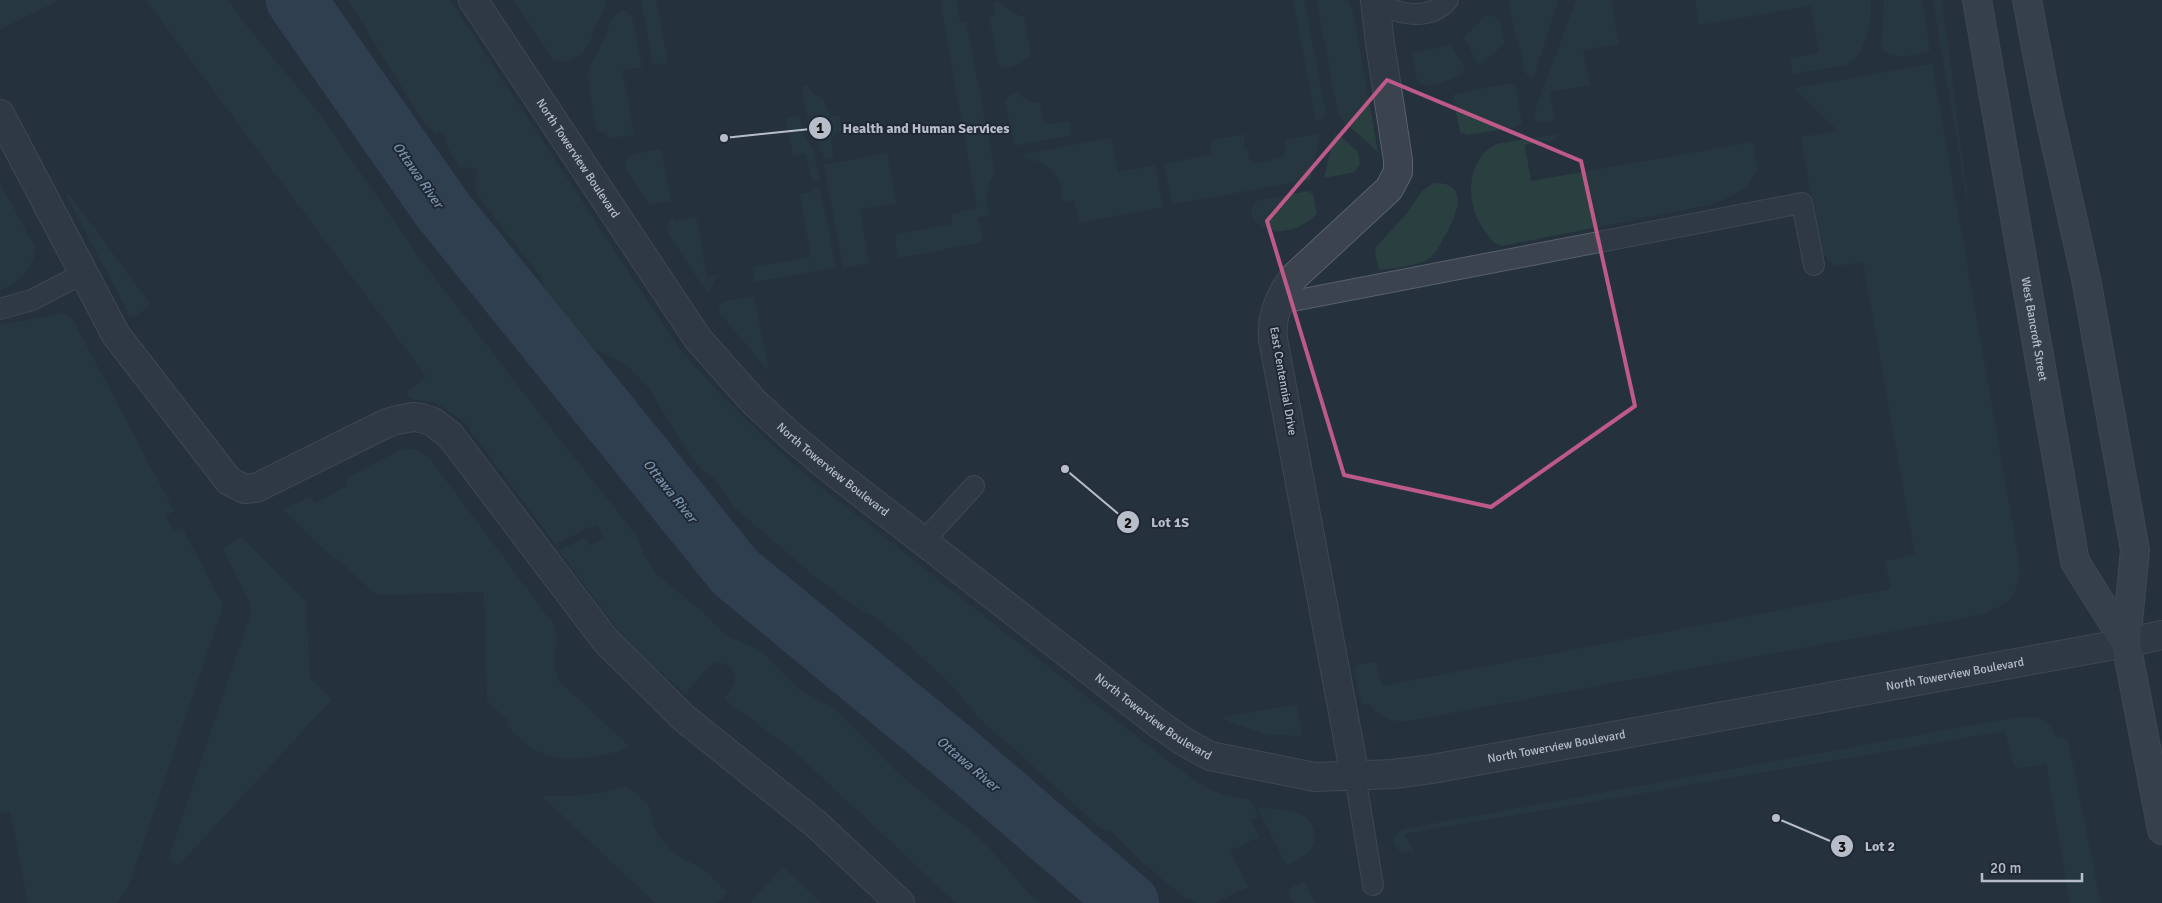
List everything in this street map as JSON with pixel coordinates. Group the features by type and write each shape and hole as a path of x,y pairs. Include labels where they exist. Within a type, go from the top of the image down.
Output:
{"main road":[{"name":"West Bancroft Street","path":"1977,0 2075,562 2126,643"},
{"name":"West Bancroft Street","path":"2027,0 2046,100 2086,279 2135,550 2126,643 2162,830"}],"street":[{"name":"North Towerview Boulevard","path":"473,0 698,339 754,402 792,437 923,542 1156,722 1183,741 1210,756 1315,777 1355,776 1432,769 2162,635"},
{"name":"East Centennial Drive","path":"1355,776 1273,339 1272,322 1277,304 1286,287 1298,273 1389,188 1398,172 1396,141 1375,0"},
{"path":"0,114 116,335 229,481 240,488 250,490 263,486 392,421 413,417 433,422 450,435 606,641 684,718 816,824 900,903"}],"lane":[{"path":"1375,0 1392,11 1410,15 1428,12 1448,0"},
{"path":"1277,304 1802,203 1814,265"},
{"path":"0,309 32,300 84,274"},
{"path":"923,542 974,486"},
{"path":"1355,776 1373,885"}],"highlighted area":[{"path":"1387,80 1581,161 1635,406 1491,507 1344,475 1267,221"}],"green space":[{"path":"0,0 60,0 0,29"},
{"path":"146,0 227,0 319,113 421,260 552,430 636,535 645,557 657,575 704,613 726,635 763,652 798,689 836,710 896,771 943,810 965,825 989,848 1030,895 1043,903 956,903 793,750 724,699 735,681 731,668 723,663 709,666 686,694 649,662 620,633 559,551 586,537 590,545 603,538 597,524 555,544 464,422 437,403 411,399 407,395 408,391 426,376"},
{"path":"348,0 450,0 678,347 694,366 762,435 817,484 1159,754 1191,778 1212,790 1250,799 1258,816 1251,820 1259,837 1230,851 1248,887 1215,903 1195,903 1189,898 1185,898 1143,863 1111,831 1100,828 984,723 952,686 911,647 876,617 862,611 818,579 735,508 712,476 701,469 687,451 650,390 641,379 625,364 593,348 557,306 545,289 540,276 479,197 476,188 477,169 459,167 447,146 445,135 439,132 435,135 419,115"},
{"path":"514,0 606,0 590,41 582,53 570,60 562,61 553,60"},
{"path":"641,0 656,0 668,62 653,65"},
{"path":"940,0 956,0 960,22 966,22 995,172 987,193 990,215 978,218 983,242 899,258 895,241 898,234 952,224 951,214 977,208"},
{"path":"1293,0 1304,0 1325,109 1325,115 1322,119 1316,120"},
{"path":"1316,0 1347,0 1353,11 1378,152 1339,117"},
{"path":"1510,0 1559,0 1535,73 1531,78 1526,74 1509,7"},
{"path":"1576,0 1611,0 1619,44 1583,50 1590,85 1550,92 1555,121 1539,123 1533,116"},
{"path":"1695,0 1871,0 1871,16 1865,41 1856,59 1846,65 1793,74 1789,58 1819,53 1811,6 1699,25"},
{"path":"1884,0 1922,0 1930,51 1898,56 1881,49"},
{"path":"1933,0 1942,0 1971,224"},
{"path":"998,2 1020,16 1024,16 1031,57 1015,66 1007,68 999,65 989,17 995,16 993,3"},
{"path":"619,11 627,11 632,17 642,67 622,70 634,135 611,138 597,129 588,77 590,64 599,51 611,19"},
{"path":"1493,15 1500,22 1505,43 1483,63 1477,63 1464,37 1486,16"},
{"path":"1451,44 1465,69 1464,73 1436,84 1419,84 1412,54"},
{"path":"1932,64 2019,560 2019,577 2016,590 2009,599 1989,611 1962,618 1408,721 1396,721 1386,718 1377,713 1369,704 1362,705 1355,672 1357,665 1376,662 1382,686 1891,589 1885,561 1915,555 1863,262 1836,266 1820,250 1801,137 1838,131 1794,88"},
{"path":"1511,83 1516,89 1522,123 1517,127 1468,135 1460,132 1453,98 1454,94"},
{"path":"808,85 813,94 822,97 830,115 840,116 842,131 835,134 831,141 834,158 824,160 820,146 810,133 802,86"},
{"path":"1016,92 1030,102 1040,103 1045,125 1070,121 1072,135 1014,146 1005,102 1009,95"},
{"path":"800,116 804,136 814,152 820,181 812,182 806,154 793,156 786,118"},
{"path":"1335,131 1358,152 1360,164 1355,172 1324,178"},
{"path":"1321,133 1310,180 1172,204 1164,164 1209,155 1213,157 1210,141 1244,134 1244,149 1247,149 1251,162 1254,164 1283,157 1286,148 1285,140"},
{"path":"1557,134 1558,139 1525,145 1531,181 1753,142 1757,169 1747,187 1709,205 1502,246 1497,244 1490,238 1478,221 1474,209 1471,184 1478,161 1486,151 1496,144"},
{"path":"1112,138 1118,172 1155,165 1163,207 1079,223 1074,200 1062,202 1061,186 1058,178 1041,162 1025,159 1024,154"},
{"path":"661,149 671,201 649,204 625,165 628,157 638,153"},
{"path":"887,153 896,203 860,209 869,263 843,268 824,165"},
{"path":"0,183 36,249 31,263 24,274 0,290"},
{"path":"1434,183 1446,184 1453,188 1458,202 1453,220 1438,249 1431,257 1424,261 1379,270 1375,253 1376,247 1407,213 1422,191"},
{"path":"820,188 836,267 755,282 752,267 811,257 800,194 813,192 813,189"},
{"path":"1308,191 1313,194 1317,214 1301,226 1275,231 1257,223 1254,218 1252,207 1256,201"},
{"path":"68,193 151,305 135,316 130,316 66,195"},
{"path":"674,216 675,221 696,217 707,276 717,274 709,292 704,288 669,235 668,225"},
{"path":"754,296 769,372 718,311 720,304 725,301"},
{"path":"65,313 72,318 174,511 166,516 173,531 182,527 223,606 128,887 117,903 28,903 10,811 0,812 0,325"},
{"path":"412,449 421,451 429,458 553,624 556,638 555,667 559,681 630,747 609,754 585,758 560,758 549,756 530,747 507,725 509,721 487,701 484,592 376,595 337,558 335,560 284,510 310,496 315,503 348,486 345,479 401,450"},
{"path":"241,537 306,601 310,679 332,699 178,866 168,859 252,610 223,548"},
{"path":"1297,704 1302,735 1298,736 1264,734 1220,718"},
{"path":"2017,717 2042,719 2050,725 2056,738 2065,738 2068,741 2101,903 2070,903 2046,764 2020,768 2014,766 2005,731 1404,834 1414,851 1413,853 1399,851 1393,842 1395,835 1404,829"},
{"path":"627,786 648,805 653,824 661,839 671,851 701,867 727,892 717,903 655,903 541,795 584,795 606,792"},
{"path":"1257,807 1290,811 1306,818 1310,822 1315,835 1312,847 1308,852 1286,865"},
{"path":"783,867 821,903 750,903"},
{"path":"1304,881 1315,903 1293,903 1287,890"}],"waterway":[{"name":"Ottawa River","path":"296,0 442,209 735,572 956,754 1129,903"}],"place":[{"name":"Health and Human Services","path":"724,138"},
{"name":"Lot 1S","path":"1065,469"},
{"name":"Lot 2","path":"1776,818"}]}
